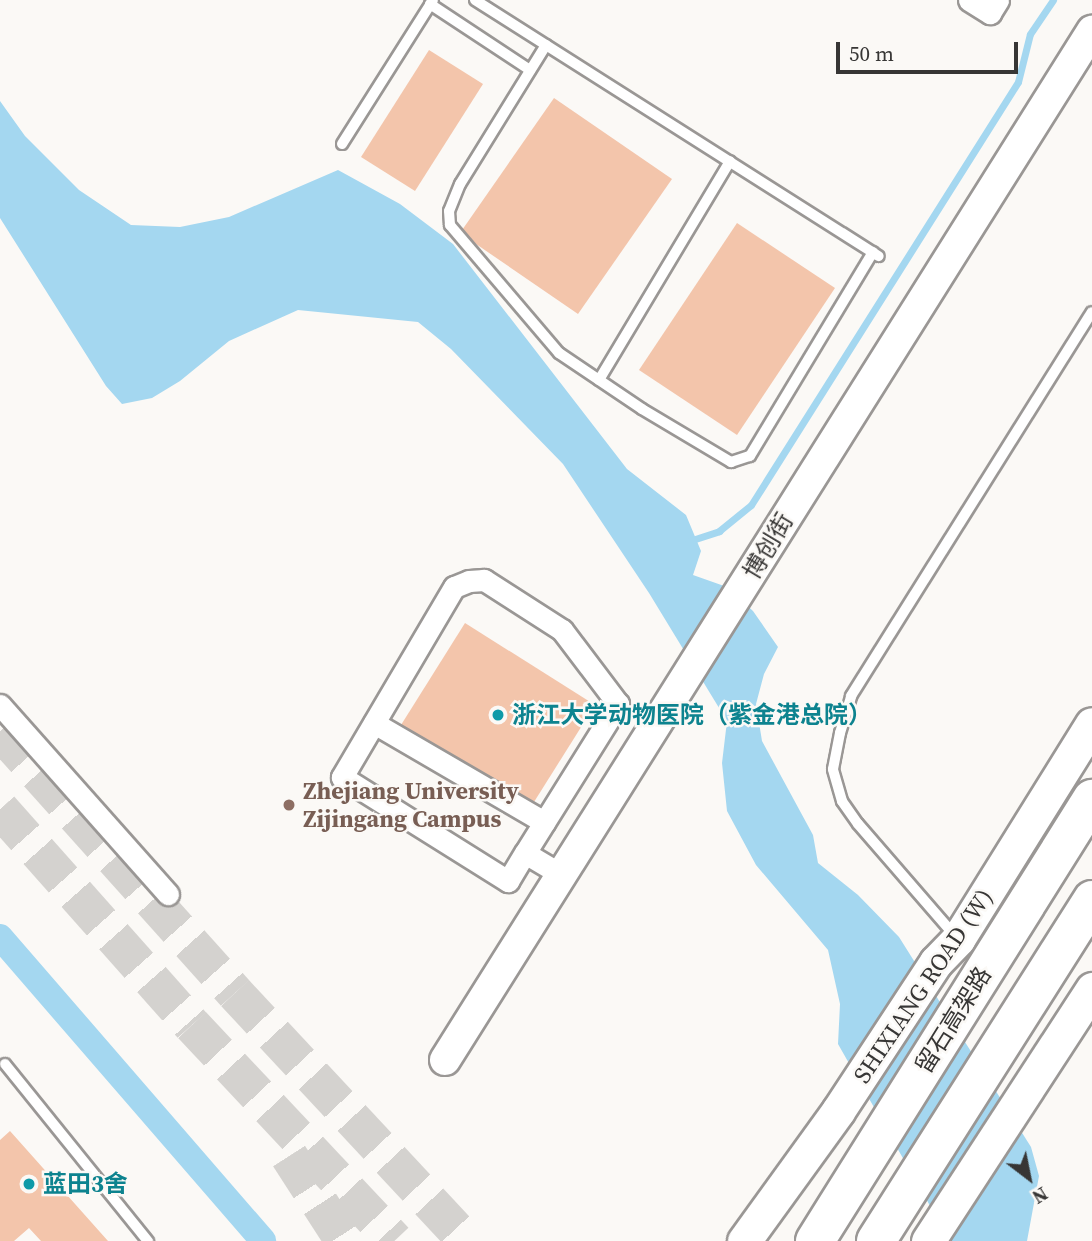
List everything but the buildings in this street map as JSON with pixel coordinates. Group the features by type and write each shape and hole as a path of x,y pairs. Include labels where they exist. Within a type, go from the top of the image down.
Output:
{"highway":[{"name":"留石高架路","path":"815,1241 1092,799"},
{"path":"876,1241 1092,900"}],"main road":[{"name":"SHIXIANG ROAD (W)","path":"744,1241 838,1111 947,951 1092,724"},
{"path":"931,1236 1092,989"}],"street":[{"path":"969,0 990,13 998,0"},
{"name":"博创街","path":"445,1060 1092,31"},
{"path":"469,580 484,580 562,630 618,704 508,881 342,777 374,723 454,587 469,580"},
{"path":"0,705 168,894"},
{"path":"374,723 544,822"},
{"path":"524,853 562,875"}],"lane":[{"path":"475,0 876,254 750,456 731,462 706,449 559,353 450,225 449,211 460,184 546,45"},
{"path":"342,144 432,2 530,70"},
{"path":"599,380 730,161"},
{"path":"947,951 842,801 833,769 840,733 851,696 1092,312"},
{"path":"5,1064 148,1241"}],"water":[{"path":"0,101 25,136 79,190 131,225 180,227 229,217 338,170 400,204 453,244 627,469 686,515 701,551 693,575 727,587 753,611 778,647 764,674 756,704 762,741 813,835 818,863 858,895 899,937 1031,1147 1039,1176 1027,1241 950,1241 838,1044 840,1004 828,950 756,865 727,811 722,763 727,721 649,593 563,464 451,349 418,322 298,310 229,341 180,381 152,398 122,404 106,386 0,218"}],"waterway":[{"path":"689,541 719,531 751,505 1018,82 1030,34 1053,0"},
{"path":"0,937 263,1241"}],"tunnel":[{"path":"0,731 235,993 466,1241"},
{"path":"0,809 192,1025 395,1241"},
{"path":"289,1156 344,1241"}],"place":[{"name":"浙江大学动物医院（紫金港总院）","path":"498,715"},
{"name":"Zhejiang University Zijingang Campus","path":"289,805"},
{"name":"蓝田3舍","path":"29,1184"}]}
